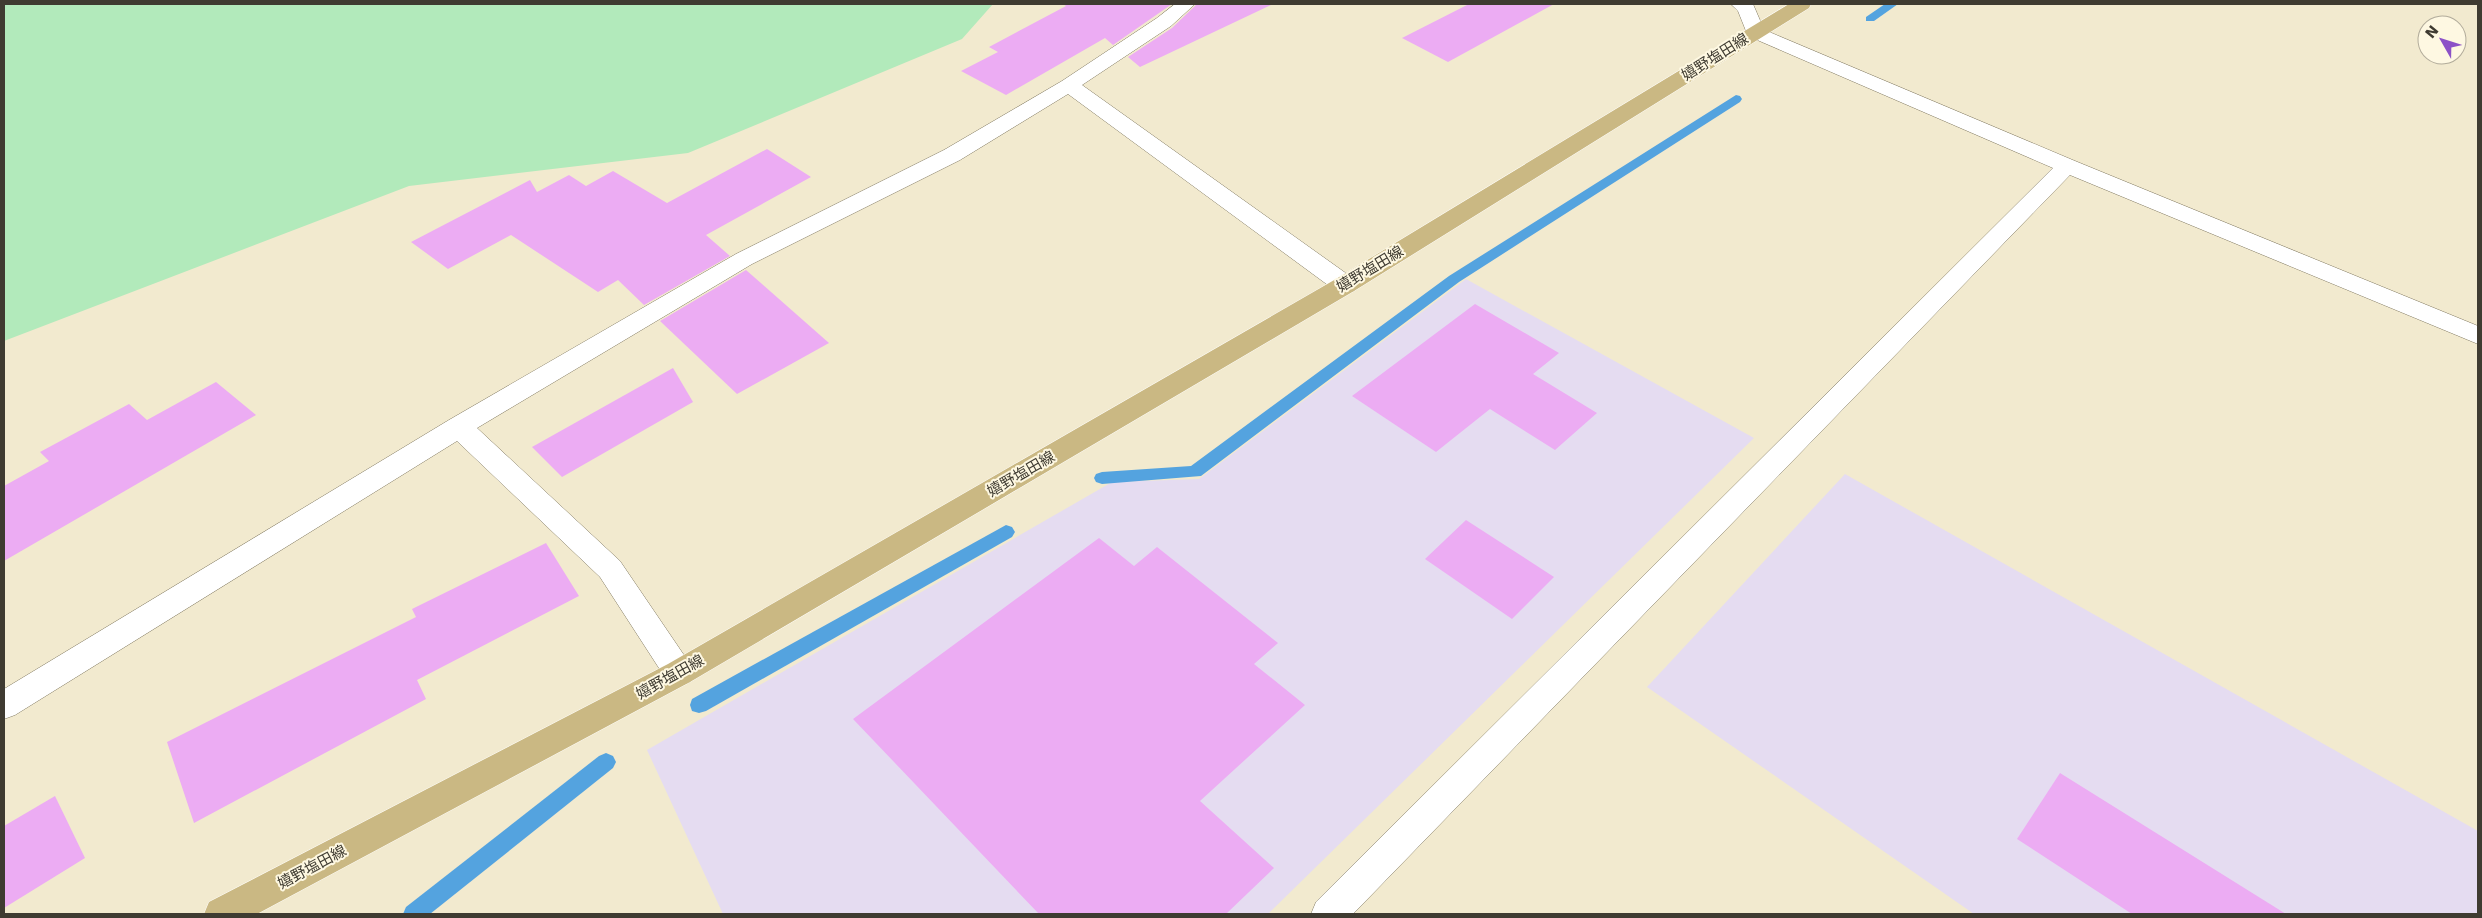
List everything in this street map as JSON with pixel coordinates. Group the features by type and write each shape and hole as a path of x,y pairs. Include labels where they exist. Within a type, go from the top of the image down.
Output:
{"main road":[{"name":"嬉野塩田線","path":"222,914 679,674 1346,285 1802,4"}],"street":[{"path":"4,705 459,427 744,259 952,155 1070,85 1164,22 1186,4"},
{"path":"1740,4 1746,8 1755,32 2067,166 2478,336"},
{"path":"1070,85 1346,285"},
{"path":"1329,914 2067,166"},
{"path":"459,427 610,569 679,674"}],"shaded area":[{"path":"1466,279 1754,438 1268,914 723,914 647,750 1112,482 1199,479"},
{"path":"1845,474 2478,831 2478,914 1974,914 1647,687"}],"green space":[{"path":"4,4 993,4 962,39 688,153 409,186 4,341"}],"building":[{"path":"1063,4 1172,4 1113,45 1105,38 1006,95 961,71 998,52 989,47 1066,6"},
{"path":"1197,4 1273,4 1140,67 1128,57 1172,28"},
{"path":"1469,4 1554,4 1448,62 1402,38"},
{"path":"767,149 811,177 706,235 730,256 644,305 618,280 598,292 511,235 448,269 411,242 530,180 537,192 569,175 586,186 613,171 667,203"},
{"path":"746,270 829,343 737,394 660,321"},
{"path":"1475,304 1559,353 1533,374 1597,413 1555,450 1490,409 1436,452 1352,396"},
{"path":"673,368 693,402 562,477 532,447"},
{"path":"216,382 256,415 4,561 4,486 49,461 40,452 129,404 147,420"},
{"path":"1466,520 1554,577 1512,619 1425,559"},
{"path":"1099,538 1134,566 1157,547 1278,643 1254,664 1305,705 1200,801 1274,868 1226,914 1039,914 853,719"},
{"path":"546,543 579,596 417,680 426,699 194,823 167,742 416,617 412,609"},
{"path":"2060,773 2286,914 2132,914 2017,839"},
{"path":"55,796 85,858 4,908 4,826"}],"waterway":[{"path":"1870,19 1892,4"},
{"path":"1102,478 1195,472 1454,279 1736,99"},
{"path":"699,705 1006,532"},
{"path":"414,914 606,762"}]}
